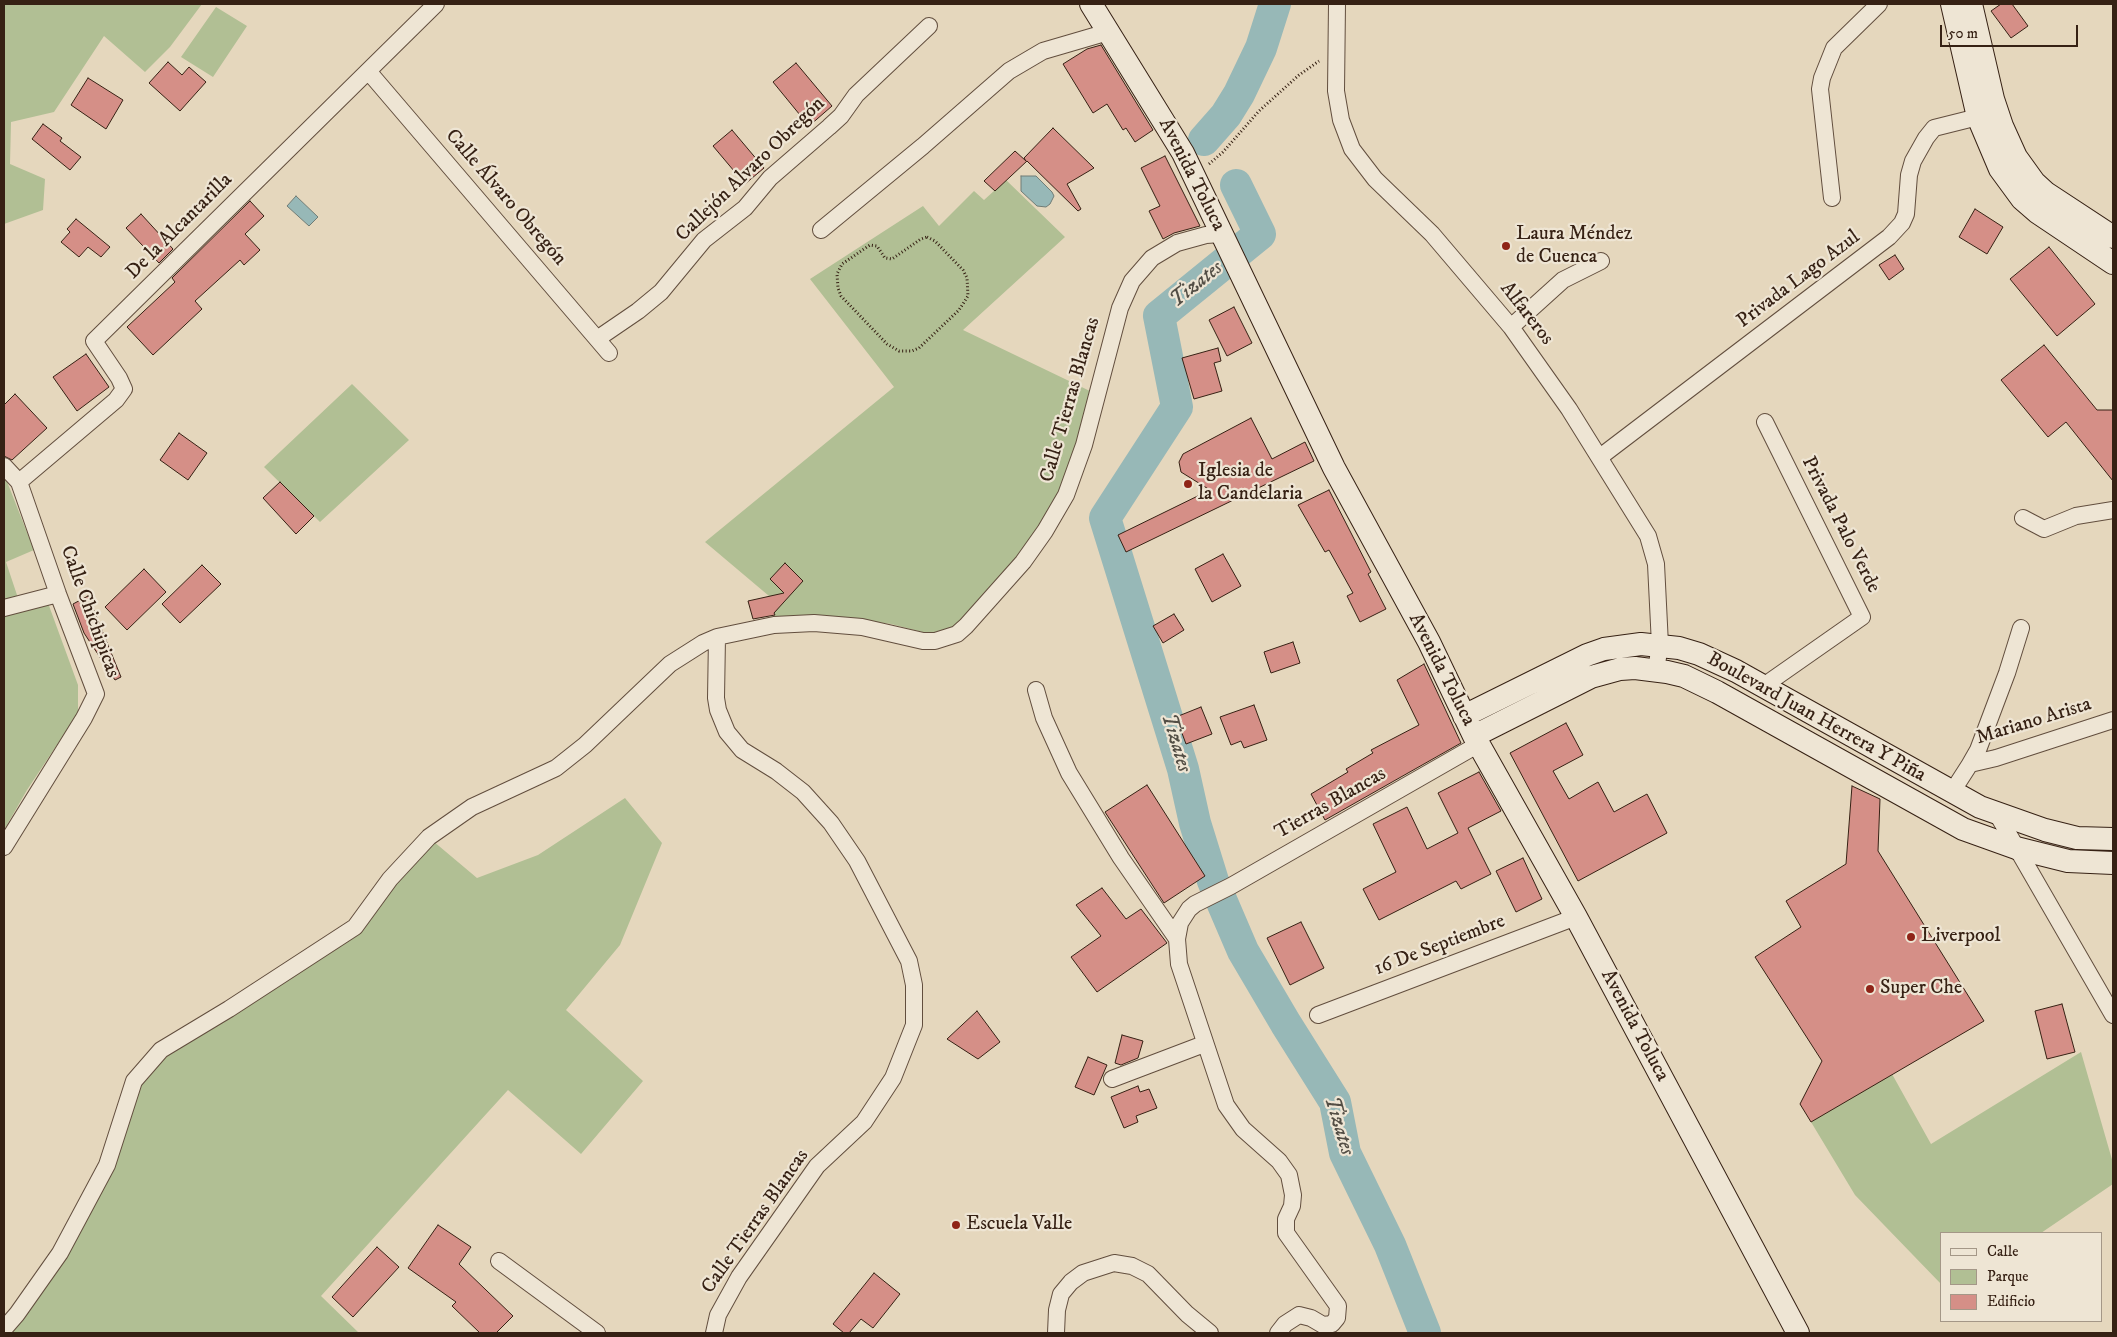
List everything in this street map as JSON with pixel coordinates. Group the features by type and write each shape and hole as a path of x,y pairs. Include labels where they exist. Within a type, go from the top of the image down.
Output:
{"main road":[{"name":"Avenida Toluca","path":"1091,4 1183,153 1334,468 1429,642 1464,716 1576,917 1798,1333"},
{"path":"1958,4 1978,116 2000,169 2022,199 2037,212 2113,263"},
{"path":"1958,4 2002,126 2016,157 2034,182 2046,193 2113,237"},
{"name":"Boulevard Juan Herrera Y Piña","path":"1464,716 1587,655 1622,646 1660,645 1699,654 1980,807 2045,830 2077,838 2113,839"},
{"name":"Boulevard Juan Herrera Y Piña","path":"1477,740 1591,677 1620,669 1656,670 1684,676 1717,692 1963,829 2016,848 2068,861 2113,863"}],"street":[{"name":"De la Alcantarilla","path":"19,482 116,400 124,389 119,378 94,341 436,4"},
{"name":"Alfareros","path":"1337,4 1336,91 1341,120 1352,149 1360,162 1432,234 1512,327 1600,457 1641,523 1653,549 1656,564 1660,645 1656,670"},
{"path":"1832,198 1820,89 1822,78 1834,48 1879,4"},
{"name":"Callejón Alvaro Obregón","path":"597,339 638,311 661,292 704,240 745,208 770,178 841,116 856,95 929,26"},
{"path":"821,230 923,146 1009,71 1043,51 1108,32"},
{"name":"Calle Álvaro Obregón","path":"368,71 609,353"},
{"name":"Privada Lago Azul","path":"1600,457 1889,237 1902,223 1906,214 1909,175 1913,161 1926,138 1934,128 1978,116"},
{"name":"Calle Tierras Blancas","path":"714,1333 718,1315 739,1277 816,1166 864,1122 893,1078 914,1025 914,985 909,960 857,861 832,823 797,787 776,771 742,750 727,732 718,710 716,698 717,637 774,625 814,623 862,626 923,641 957,634 1023,562 1045,531 1066,495 1084,445 1120,308 1132,281 1152,258 1171,246 1191,238 1229,249"},
{"path":"1512,327 1563,280 1601,261"},
{"name":"Privada Palo Verde","path":"1762,687 1862,617 1765,422"},
{"name":"Calle Chichipicas","path":"4,466 19,482 58,594 96,694 84,718 4,847"},
{"path":"2023,518 2044,529 2076,516 2113,510"},
{"path":"4,608 58,594"},
{"path":"1970,764 1978,750 2007,673 2021,628"},
{"path":"4,1329 17,1314 60,1253 107,1165 134,1081 161,1050 229,1009 355,927 390,879 429,837 472,807 556,768 585,745 670,664 703,643 717,637"},
{"path":"1036,690 1044,718 1069,773 1121,858 1177,939 1179,964 1204,1044 1226,1105 1243,1129 1279,1161 1289,1175 1293,1195 1292,1206 1286,1219 1286,1233 1338,1306 1338,1318 1332,1324 1323,1325 1311,1318 1299,1315 1285,1324 1278,1333"},
{"name":"Mariano Arista","path":"1952,792 1970,764 1996,758 2113,720"},
{"name":"Tierras Blancas","path":"1177,939 1184,916 1195,904 1231,886 1477,740"},
{"path":"1997,814 2113,1016"},
{"name":"16 De Septiembre","path":"1318,1015 1576,917"},
{"path":"1112,1079 1204,1044"},
{"path":"499,1261 597,1333"},
{"path":"1056,1333 1056,1310 1061,1294 1071,1282 1083,1274 1114,1263 1132,1266 1148,1274 1187,1314 1210,1333"}],"path":[{"path":"1223,152 1259,111 1299,75 1322,59 1336,57"},
{"path":"927,237 935,241 957,264 967,278 969,287 965,303 919,348 906,352 899,351 887,344 841,296 836,280 842,264 870,245 876,246 885,258 892,259 927,237"}],"green space":[{"path":"4,4 202,4 170,47 145,72 104,36 54,112 11,122 10,164 45,179 43,210 4,224"},
{"path":"216,7 247,26 213,77 181,57"},
{"path":"1006,180 1065,237 963,330 1092,392 1061,492 1019,558 955,627 936,633 926,633 891,624 841,617 775,618 769,596 705,542 894,387 810,279 923,206 939,226 974,191 984,200"},
{"path":"352,384 409,440 320,522 264,467"},
{"path":"6,479 34,550 6,562 19,601 4,605 4,481"},
{"path":"48,603 78,685 78,713 27,790 4,830 4,615"},
{"path":"625,798 662,843 620,945 566,1010 643,1081 581,1154 508,1090 321,1296 359,1333 7,1333 42,1289 138,1084 165,1054 359,931 394,882 433,841 477,878 538,855"},
{"path":"2081,1052 2113,1163 2113,1184 2042,1232 1940,1232 1940,1283 1855,1195 1811,1122 1892,1074 1931,1144"}],"water":[{"path":"1021,176 1036,176 1054,196 1050,204 1046,207 1037,206 1021,191"},
{"path":"296,196 318,217 309,226 287,206"}],"building":[{"path":"2001,4 2012,4 2028,26 2011,38 1991,11"},
{"path":"1101,45 1153,130 1135,142 1126,128 1123,130 1107,104 1093,113 1063,64 1087,49"},
{"path":"168,62 182,75 189,67 206,82 180,111 149,83"},
{"path":"796,63 832,106 809,126 773,82"},
{"path":"88,78 123,100 106,129 71,105"},
{"path":"43,124 62,138 60,141 81,157 70,170 32,139"},
{"path":"1053,128 1094,168 1067,184 1081,209 1078,211 1027,161 995,191 984,181 1015,151 1026,161 1024,158"},
{"path":"732,130 764,168 745,184 713,146"},
{"path":"1165,156 1200,226 1174,233 1163,239 1149,211 1160,206 1141,168"},
{"path":"250,201 264,216 245,234 260,250 244,265 240,260 195,301 202,309 153,355 127,327 175,282 172,278"},
{"path":"1975,209 2003,227 1987,254 1959,237"},
{"path":"141,214 173,249 159,263 126,228"},
{"path":"76,219 110,247 101,257 88,247 79,257 61,242 70,232 67,229"},
{"path":"2049,247 2095,304 2057,336 2010,279"},
{"path":"1895,255 1904,269 1889,280 1879,265"},
{"path":"1234,307 1252,343 1227,356 1209,320"},
{"path":"2044,345 2097,410 2113,410 2113,481 2066,422 2048,437 2001,380"},
{"path":"1218,348 1221,361 1214,363 1222,391 1194,399 1182,358"},
{"path":"86,354 109,387 77,411 53,377"},
{"path":"15,394 47,428 12,460 4,456 4,405"},
{"path":"1251,418 1272,459 1305,442 1314,461 1126,552 1118,535 1210,490 1181,472 1179,462 1183,454"},
{"path":"179,433 207,453 188,480 160,460"},
{"path":"280,482 314,516 296,534 263,498"},
{"path":"1329,490 1371,572 1368,574 1386,609 1360,622 1347,596 1353,593 1329,550 1325,552 1298,505"},
{"path":"1223,554 1241,586 1212,602 1195,569"},
{"path":"785,563 803,581 774,613 775,615 753,619 748,601 784,593 770,579"},
{"path":"202,565 221,584 180,623 162,604"},
{"path":"144,569 166,592 127,630 105,607"},
{"path":"88,596 121,677 115,680 84,633 73,604"},
{"path":"1174,614 1184,630 1163,643 1153,626"},
{"path":"1293,642 1300,663 1271,673 1264,652"},
{"path":"1424,664 1461,743 1325,820 1311,794 1348,772 1346,769 1373,753 1371,750 1419,725 1397,680"},
{"path":"1254,705 1267,740 1244,748 1241,741 1231,745 1220,717"},
{"path":"1201,707 1212,734 1186,744 1176,717"},
{"path":"1566,723 1583,755 1553,771 1569,799 1598,782 1614,812 1647,794 1667,833 1578,881 1510,753"},
{"path":"1479,772 1501,811 1468,828 1491,874 1461,889 1456,881 1379,920 1363,889 1396,872 1373,824 1407,807 1427,849 1458,833 1438,793"},
{"path":"1147,785 1205,876 1164,903 1105,812"},
{"name":"Super Che","path":"1852,786 1880,799 1878,851 1984,1021 1811,1122 1800,1104 1822,1061 1755,957 1801,927 1786,901 1846,864"},
{"path":"1523,858 1542,899 1516,912 1496,871"},
{"path":"1102,888 1126,919 1141,909 1167,943 1097,992 1071,957 1101,936 1076,905"},
{"path":"1301,922 1324,968 1290,985 1267,938"},
{"path":"2062,1004 2075,1052 2047,1059 2035,1011"},
{"path":"977,1011 1000,1042 978,1059 947,1039"},
{"path":"1122,1035 1143,1041 1138,1058 1121,1065 1115,1063"},
{"path":"1088,1057 1107,1065 1094,1095 1075,1087"},
{"path":"1138,1086 1140,1092 1149,1089 1157,1108 1136,1116 1138,1122 1124,1128 1111,1097"},
{"path":"438,1225 471,1247 459,1264 513,1316 496,1333 480,1333 452,1306 456,1302 408,1268"},
{"path":"377,1247 399,1267 353,1317 332,1297"},
{"path":"874,1273 900,1294 873,1328 861,1319 849,1333 844,1333 833,1324"}],"waterway":[{"name":"Tizates","path":"1204,140 1226,115 1239,94 1261,48 1275,4"},
{"name":"Tizates","path":"1236,185 1260,234 1159,316 1177,407 1105,518 1183,769 1195,823 1213,881 1243,951 1335,1102 1345,1153 1390,1245 1425,1333"}],"place":[{"name":"Laura Méndez de Cuenca","path":"1506,246"},
{"name":"Iglesia de la Candelaria","path":"1188,484"},
{"name":"Liverpool","path":"1911,937"},
{"name":"Super Che","path":"1870,989"},
{"name":"Escuela Valle","path":"956,1225"}]}
